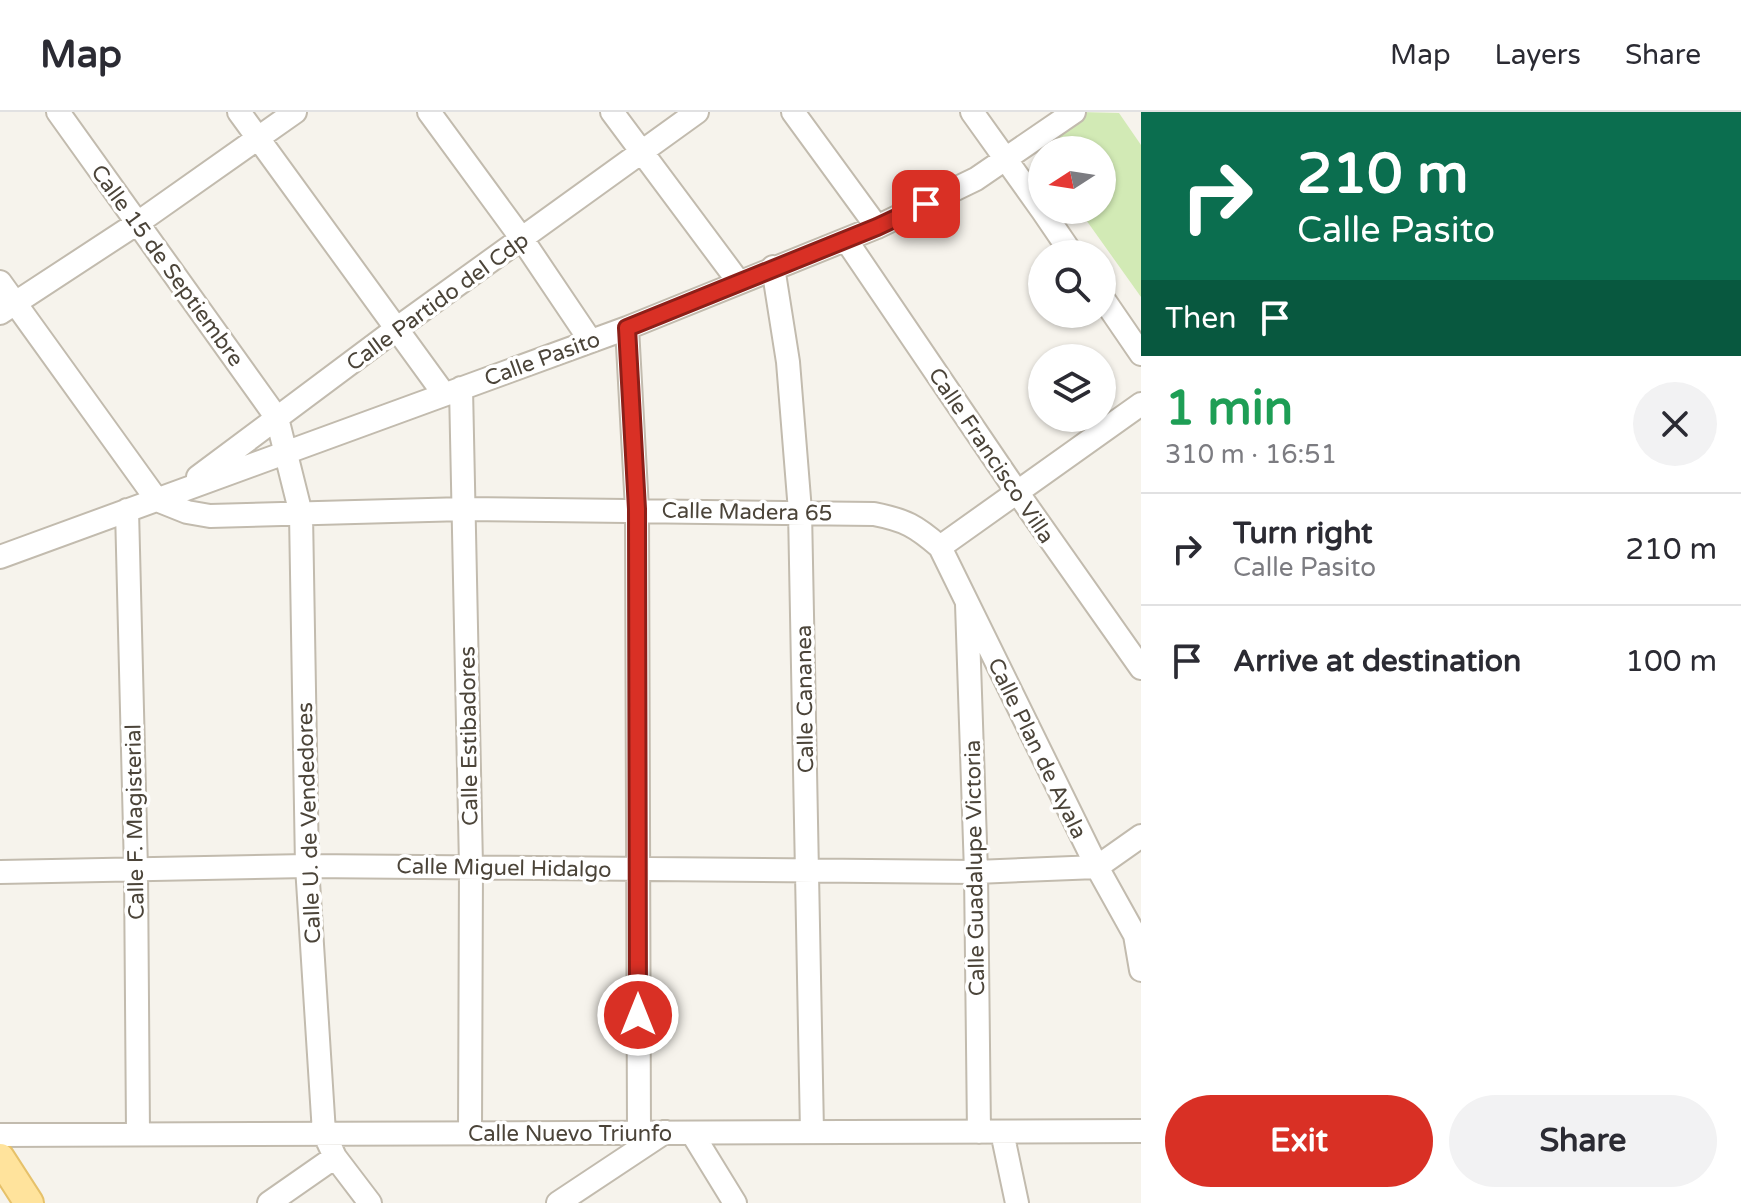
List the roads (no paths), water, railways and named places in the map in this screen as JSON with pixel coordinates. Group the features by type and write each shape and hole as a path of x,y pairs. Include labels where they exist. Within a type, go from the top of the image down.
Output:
{"main road":[{"path":"0,1158 29,1203"}],"street":[{"name":"Calle 15 de Septiembre","path":"58,112 277,418 288,452"},
{"path":"239,112 396,329 453,391"},
{"path":"7,308 139,222 295,112"},
{"path":"429,112 522,239 590,340"},
{"path":"612,112 738,281"},
{"name":"Calle Partido del Cdp","path":"168,496 697,112"},
{"path":"793,112 877,227"},
{"path":"972,112 1028,190"},
{"name":"Calle Pasito","path":"3,551 168,496 627,328 846,240 945,195 1007,159 1074,112"},
{"name":"Calle Francisco Villa","path":"846,240 1141,668"},
{"name":"Calle Cananea","path":"773,267 788,362 800,511 812,1132"},
{"path":"0,282 7,308 168,496"},
{"path":"1116,317 1141,354"},
{"path":"627,328 637,509 639,1132"},
{"name":"Calle Estibadores","path":"453,391 465,509 471,866 470,1133"},
{"path":"940,547 1141,404"},
{"name":"Calle U. de Vendedores","path":"288,452 301,514 307,866 324,1133"},
{"name":"Calle Madera 65","path":"168,496 187,512 210,516 465,509 874,514 901,519 940,547"},
{"name":"Calle F. Magisterial","path":"127,510 136,870 138,1133"},
{"name":"Calle Plan de Ayala","path":"940,547 1097,867 1138,941 1141,970"},
{"name":"Calle Guadalupe Victoria","path":"967,604 976,872 979,1132"},
{"path":"1097,867 1141,836"},
{"name":"Calle Miguel Hidalgo","path":"0,872 471,866 808,873 976,872 1097,867"},
{"name":"Calle Nuevo Triunfo","path":"0,1135 1141,1131"},
{"path":"558,1203 665,1132"},
{"path":"1002,1132 1017,1203"},
{"path":"324,1133 335,1157 370,1203"},
{"path":"692,1133 735,1203"},
{"path":"269,1203 335,1157"}]}
